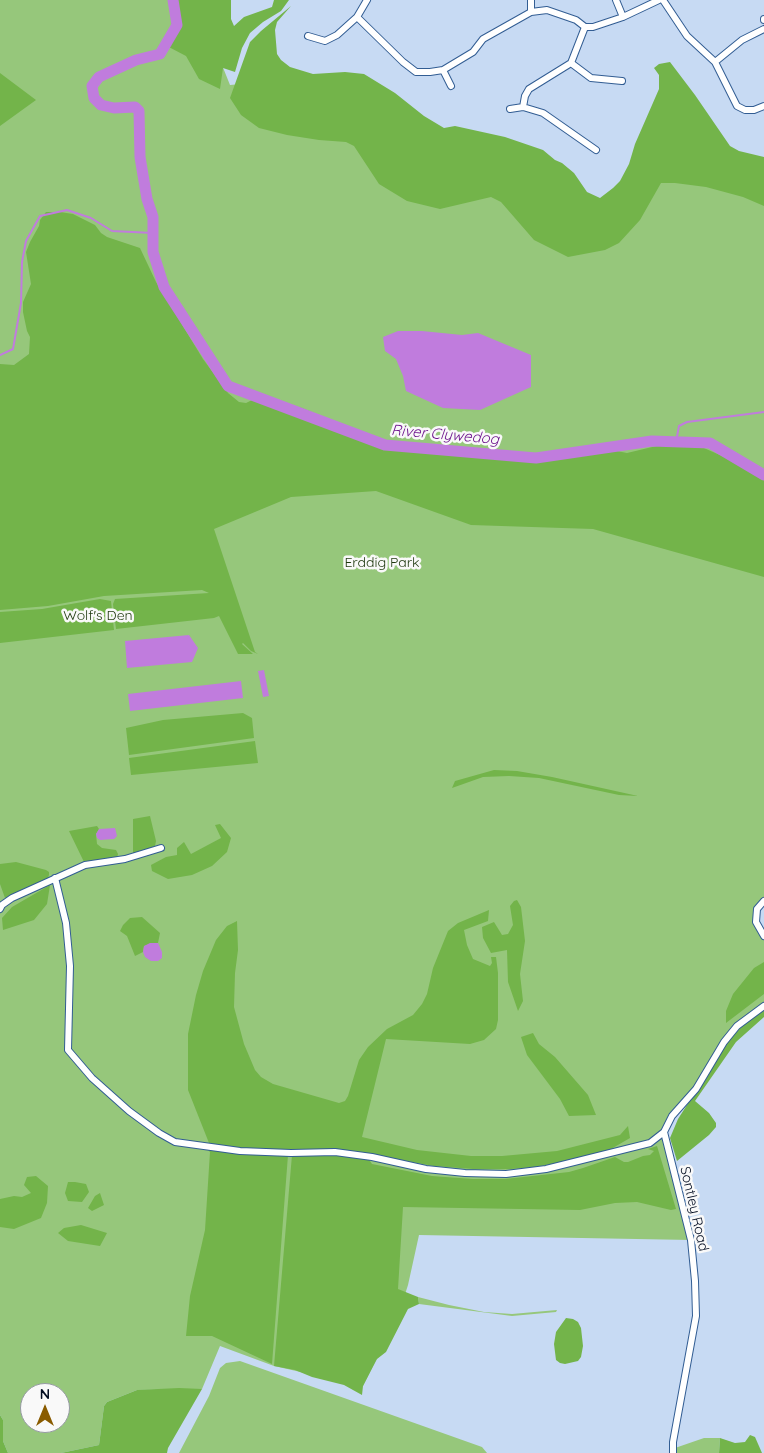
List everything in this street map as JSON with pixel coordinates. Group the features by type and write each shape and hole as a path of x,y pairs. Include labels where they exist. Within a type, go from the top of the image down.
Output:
{"street":[{"path":"308,36 325,42 337,35 357,17 367,0"},
{"path":"531,0 531,12"},
{"path":"616,0 623,17"},
{"path":"357,17 402,62 416,72 430,72 443,70 473,52 483,39 531,12 547,10 576,20 585,27 623,17 658,0"},
{"path":"663,0 687,36 715,62 737,106 745,110 754,110 764,106"},
{"path":"523,107 528,89 571,63 585,27"},
{"path":"715,62 742,40 764,29"},
{"path":"571,63 591,78 622,81"},
{"path":"443,70 451,86"},
{"path":"510,109 523,107 542,113 596,150"},
{"path":"1,905 12,898 84,865 125,859 161,848"},
{"path":"55,878 66,924 70,966 68,1050 92,1078 129,1111 174,1142 240,1151 335,1152 372,1157 426,1169 465,1173 506,1174 546,1169 650,1143 664,1132 672,1116 696,1088 724,1042 738,1026 764,1006"},
{"path":"764,901 757,910 756,922 764,936"},
{"name":"Sontley Road","path":"664,1132 691,1240 696,1316 673,1442 673,1453"}],"green space":[{"name":"Erddig Park","path":"0,0 196,0 230,85 252,83 589,226 655,154 764,180 764,901 757,909 756,922 764,936 764,1006 737,1026 664,1132 691,1240 419,1235 408,1285 399,1313 363,1386 274,1366 220,1346 202,1389 137,1390 107,1402 104,1406 99,1445 61,1453 8,1453 3,1441 3,1420 0,1415"},
{"path":"172,0 231,0 231,19 234,26 244,17 272,7 274,0 289,0 281,11 250,33 242,48 235,72 223,68 220,89 199,79 186,56 165,45 174,12"},
{"path":"291,6 277,22 275,30 277,54 290,67 313,74 345,72 364,74 395,93 424,116 444,128 455,126 505,137 543,150 574,173 587,192 600,198 620,181 629,164 635,144 659,89 659,75 654,68 659,64 670,62 730,146 739,151 764,157 764,206 743,197 706,187 661,183 640,220 619,243 605,250 568,257 534,240 501,202 491,197 440,209 407,201 379,184 354,146 346,142 287,135 259,128 241,115 230,98 250,42"},
{"path":"0,73 36,100 0,126"},
{"path":"46,212 73,214 95,225 107,237 140,248 156,282 203,359 228,393 239,402 246,403 256,398 302,408 351,432 397,445 458,451 508,460 570,453 617,451 627,453 669,443 688,441 729,459 746,470 749,466 764,476 764,577 593,529 471,525 376,491 291,497 214,529 255,652 258,654 251,651 243,643 253,654 238,654 219,616 116,629 113,604 115,599 209,593 202,590 104,596 48,606 0,610 0,364 14,365 29,354 30,337 23,312 23,302 31,284 26,252 40,220"},
{"name":"Wolf's Den","path":"100,599 111,601 114,630 0,643 0,612 42,609"},
{"path":"243,713 252,718 254,738 129,755 126,728 163,720"},
{"path":"255,741 258,763 131,775 129,758"},
{"path":"494,770 517,771 552,777 638,796 619,795 539,778 509,776 483,777 452,788 455,781"},
{"path":"150,816 156,841 155,846 133,854 133,819"},
{"path":"220,824 231,838 227,852 212,866 192,875 168,879 152,871 151,865 166,857 177,855 177,848 184,842 191,854 221,838 215,825"},
{"path":"97,826 99,829 96,834 97,844 102,848 116,850 117,858 84,862 69,831"},
{"path":"16,862 46,870 49,872 49,875 48,878 5,898 0,884 0,864"},
{"path":"50,885 47,904 34,920 3,930 2,918 12,907"},
{"path":"517,900 521,907 525,941 520,974 523,1001 518,1011 508,982 507,950 491,953 483,938 482,927 494,922 502,935 508,934 513,925 510,906"},
{"path":"489,910 488,921 464,930 467,945 473,959 490,966 492,963 491,957 496,957 498,1020 496,1029 484,1040 470,1044 386,1039 362,1137 417,1150 471,1156 502,1156 557,1151 620,1135 628,1126 630,1138 611,1149 582,1158 535,1167 511,1169 434,1166 344,1150 264,1152 207,1144 209,1143 188,1090 188,1034 203,971 216,940 227,926 237,921 238,950 234,1007 244,1044 255,1070 261,1077 273,1084 339,1103 345,1101 348,1096 359,1060 368,1047 387,1029 413,1015 422,1004 427,994 433,968 448,931 458,923"},
{"path":"142,917 160,933 158,943 144,946 143,952 135,956 127,936 120,931 130,918"},
{"path":"764,962 764,994 726,1023 726,1011 733,994 754,968"},
{"path":"764,1010 764,1017 736,1042 695,1101 709,1113 716,1123 716,1127 677,1161 670,1138 678,1119 726,1044 740,1028"},
{"path":"533,1033 539,1044 555,1057 588,1095 596,1115 569,1116 560,1099 527,1055 521,1037"},
{"path":"657,1146 676,1209 671,1210 637,1202 615,1203 580,1210 403,1207 398,1289 418,1297 419,1304 408,1309 386,1352 377,1359 363,1386 362,1395 344,1385 312,1377 295,1370 274,1366 292,1155 330,1153 368,1158 372,1164 432,1176 505,1179 569,1172 615,1157 628,1162 650,1155 654,1151 648,1149"},
{"path":"207,1149 288,1155 272,1364 212,1336 186,1336 190,1296 205,1230 210,1152"},
{"path":"36,1176 48,1186 47,1203 41,1218 14,1229 0,1227 0,1199 14,1196 22,1197 31,1193 24,1185 27,1177"},
{"path":"68,1182 86,1184 89,1192 82,1202 68,1201 65,1193"},
{"path":"100,1193 104,1205 92,1211 88,1208 95,1196"},
{"path":"81,1225 107,1233 100,1246 68,1241 58,1233 64,1228"},
{"path":"418,1297 484,1312 512,1314 557,1310 556,1312 512,1316 419,1304"},
{"path":"566,1318 578,1322 581,1328 583,1346 581,1357 578,1361 565,1364 556,1360 554,1344 556,1332"},
{"path":"240,1361 482,1447 487,1453 179,1453 209,1396 220,1368 226,1363"},
{"path":"202,1389 168,1448 167,1453 61,1453 99,1445 104,1406 107,1402 137,1390"},
{"path":"0,1415 3,1420 3,1441 8,1453 0,1453"},
{"path":"750,1435 755,1437 762,1453 719,1453 720,1438 735,1443 745,1442"},
{"path":"704,1438 720,1438 719,1453 675,1453 675,1448"}],"shaded area":[{"path":"398,331 462,335 478,333 531,355 531,387 480,410 443,408 406,391 403,376 396,359 385,351 383,337"},
{"path":"189,635 198,648 192,662 127,668 125,641"},
{"path":"264,670 269,696 263,697 258,671"},
{"path":"241,681 243,698 130,711 128,694"},
{"path":"115,828 117,836 114,839 100,840 97,838 96,834 99,829"},
{"path":"150,943 158,943 162,952 162,958 158,961 151,961 145,957 143,952 144,946"}],"waterway":[{"name":"River Clywedog","path":"173,0 177,25 160,54 136,60 99,77 92,86 94,98 101,105 114,108 135,107 139,111 140,157 147,199 153,217 153,252 164,287 228,386 385,445 536,458 652,441 710,443 764,475"},
{"path":"0,355 13,349 21,303 22,262 26,241 40,216 67,210 91,218 112,231 153,233"},
{"path":"676,442 679,426 687,422 764,412"}]}
